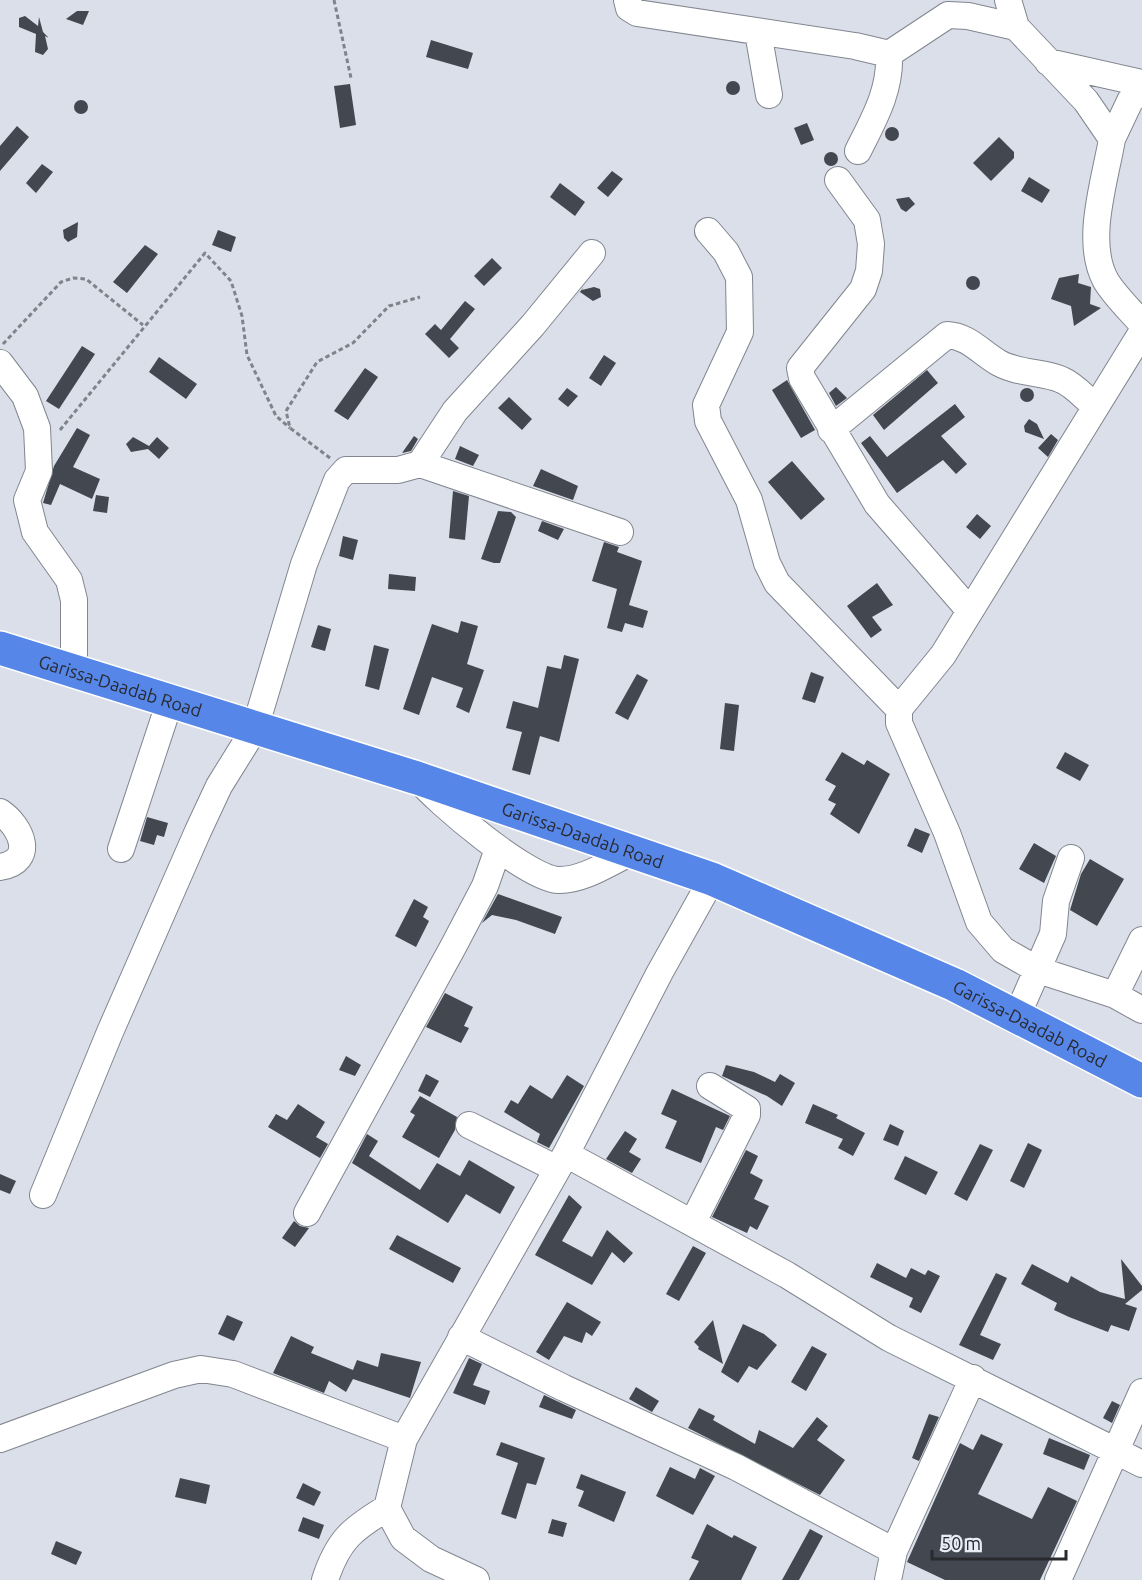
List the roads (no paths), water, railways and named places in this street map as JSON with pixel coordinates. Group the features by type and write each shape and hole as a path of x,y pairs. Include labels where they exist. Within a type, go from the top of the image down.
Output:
{"highway":[{"name":"Garissa-Daadab Road","path":"0,648 417,778 711,879 955,985 1142,1082"}],"street":[{"path":"627,0 629,8 637,13 855,46 889,54 948,15 968,16 1016,27"},
{"path":"1008,0 1016,27 1086,101 1112,139"},
{"path":"759,32 769,95"},
{"path":"858,151 884,96 890,74 889,54"},
{"path":"1048,62 1142,83"},
{"path":"1142,89 1130,101 1112,139 1094,241 1097,259 1106,282 1142,324"},
{"path":"838,180 867,220 872,244 863,289 800,368 802,378 877,504 970,611"},
{"path":"708,231 726,252 740,277 740,332 706,405 708,421 748,500 767,563 777,583 899,709"},
{"path":"420,464 455,411 533,325 592,253"},
{"path":"1142,332 943,655 899,709 899,723 947,833 979,922 1003,950 1038,970 1115,995 1142,1010"},
{"path":"831,430 947,335 957,335 974,344 999,363 1020,371 1064,380 1095,406"},
{"path":"0,363 25,396 37,428 39,471 27,500 35,532 69,580 74,600 74,671"},
{"path":"43,1195 110,1032 198,831 219,786 255,728 304,564 337,480 346,470 398,470 420,464 620,532"},
{"path":"121,849 170,701"},
{"path":"417,778 434,799 530,871 558,880 579,876 632,852"},
{"path":"0,812 14,821 21,835 22,846 17,859 8,866 0,867"},
{"path":"307,1213 485,886 498,849"},
{"path":"1017,1016 1053,934 1056,901 1071,858"},
{"path":"476,1580 431,1559 403,1538 387,1508 404,1439 561,1161 711,879"},
{"path":"1115,995 1142,940"},
{"path":"693,1222 747,1115 747,1109 742,1104 710,1086"},
{"path":"469,1125 561,1161 693,1222 889,1338 1142,1464"},
{"path":"461,1337 564,1388 736,1467 894,1551"},
{"path":"0,1439 174,1375 201,1369 233,1374 267,1385 404,1439"},
{"path":"888,1580 894,1551 973,1378"},
{"path":"1058,1580 1142,1392"},
{"path":"325,1580 338,1551 354,1528 387,1508"}]}
